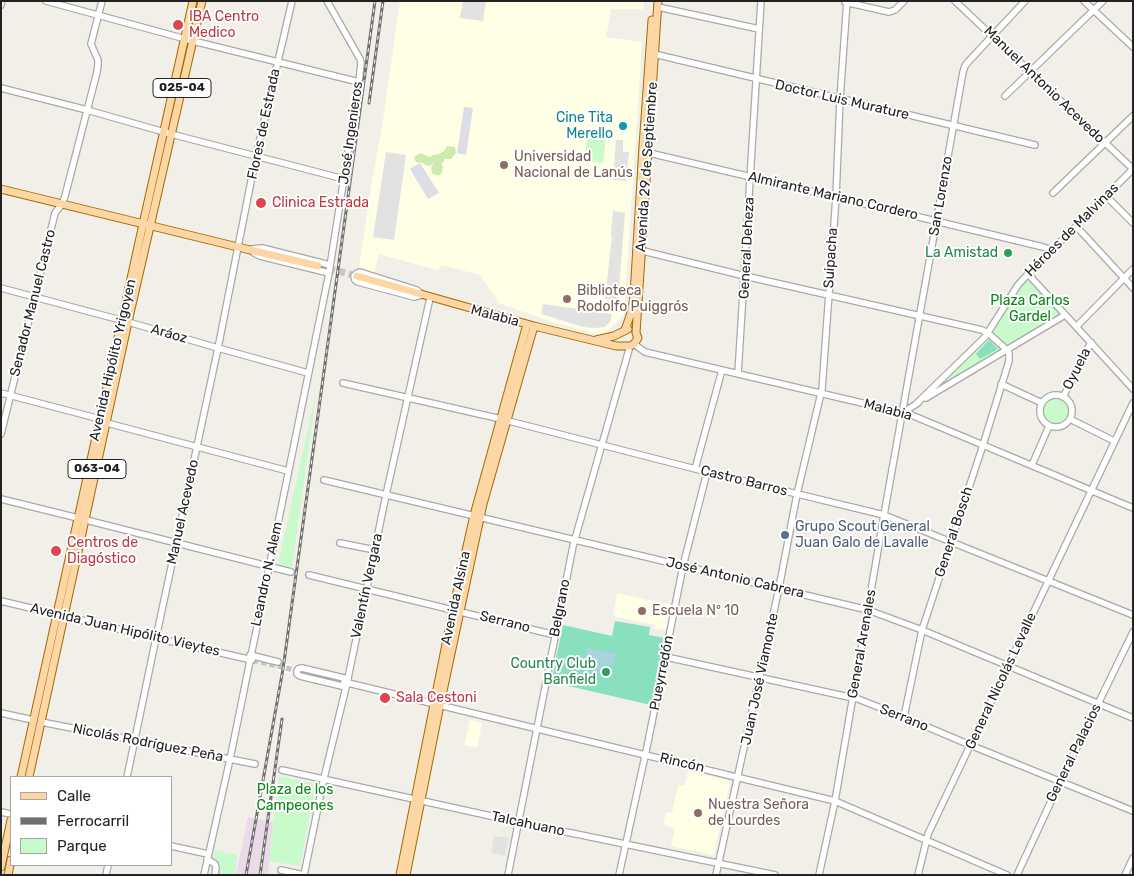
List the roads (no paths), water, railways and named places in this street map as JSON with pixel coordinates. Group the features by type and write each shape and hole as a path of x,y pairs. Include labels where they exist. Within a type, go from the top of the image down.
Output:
{"main road":[{"name":"Avenida Hipólito Yrigoyen","path":"61,615 78,518 100,419 151,226 193,1"},
{"name":"Avenida Hipólito Yrigoyen","path":"21,776 37,721 61,615 86,520 107,423 143,224 193,41 202,1"},
{"name":"Avenida 29 de Septiembre","path":"636,333 656,3"},
{"path":"1,189 318,266"},
{"name":"Avenida 29 de Septiembre","path":"624,330 634,305 640,250"},
{"name":"Malabia","path":"357,276 531,325 616,346 630,345"},
{"name":"Avenida Alsina","path":"406,875 418,800 477,516 531,325"},
{"path":"594,340 609,337 624,330 632,329 638,338 630,345 625,344 621,340 621,334 624,330"},
{"name":"Avenida Hipólito Yrigoyen","path":"29,776 37,721"},
{"name":"Avenida Alsina","path":"400,875 418,800"},
{"path":"1,867 10,825"}],"street":[{"path":"1,5 2,1"},
{"path":"46,1 185,39 359,82"},
{"name":"Senador Manuel Castro","path":"1,434 55,213 65,196 98,65 91,44 102,1"},
{"name":"Flores de Estrada","path":"238,247 256,156 292,1"},
{"name":"José Ingenieros","path":"327,1 361,63 329,273"},
{"name":"General Deheza","path":"738,374 761,1"},
{"path":"846,2 892,12 904,1"},
{"name":"Manuel Antonio Acevedo","path":"955,1 1133,169"},
{"name":"San Lorenzo","path":"902,412 965,66 1025,1"},
{"path":"1084,1 1133,47"},
{"path":"1006,96 1103,1"},
{"name":"Suipacha","path":"821,394 836,197 846,2"},
{"path":"656,3 759,29"},
{"name":"Doctor Luis Murature","path":"652,54 1035,145"},
{"path":"1,88 344,179"},
{"path":"1053,193 1133,116"},
{"name":"Almirante Mariano Cordero","path":"646,152 1052,250"},
{"name":"Héroes de Malvinas","path":"916,404 988,333 1018,285 1028,274 1133,169"},
{"path":"1106,196 1133,223"},
{"path":"1076,226 1133,288"},
{"name":"Manuel Acevedo","path":"127,776 238,247"},
{"path":"246,249 262,248 330,265"},
{"path":"246,249 260,256 329,273"},
{"path":"640,250 982,330 1007,350"},
{"name":"Oyuela","path":"1077,326 1133,269"},
{"name":"Malabia","path":"360,272 417,290 422,295 414,297 358,282 354,276 360,272"},
{"name":"Leandro N. Alem","path":"204,875 251,658 329,273"},
{"path":"1028,274 1133,389"},
{"name":"Aráoz","path":"1,288 308,372"},
{"name":"Valentín Vergara","path":"304,875 430,298"},
{"name":"Héroes de Malvinas","path":"902,412 1066,315"},
{"name":"Oyuela","path":"1063,397 1091,342"},
{"name":"Malabia","path":"630,345 645,352 902,412 983,444 1133,508"},
{"name":"Belgrano","path":"508,875 574,539 630,345"},
{"name":"General Bosch","path":"904,717 922,630 983,444 1009,358 1007,350"},
{"path":"695,469 722,370"},
{"name":"Castro Barros","path":"343,383 602,444 695,469 884,515 1133,615"},
{"path":"1001,384 1042,404"},
{"path":"1,393 100,419"},
{"name":"Juan José Viamonte","path":"716,875 760,678 797,494 821,394"},
{"path":"1052,396 1063,397 1072,408 1070,419 1061,427 1049,426 1041,418 1040,408 1046,398 1052,396"},
{"name":"General Nicolás Levalle","path":"918,875 926,840 1133,403"},
{"name":"General Arenales","path":"819,875 835,801 902,412"},
{"path":"1070,419 1114,440"},
{"path":"107,423 288,471"},
{"path":"1032,465 1049,426"},
{"name":"Pueyrredón","path":"619,875 646,755 683,566 707,472"},
{"name":"José Antonio Cabrera","path":"324,480 868,610 922,630 1133,718"},
{"path":"1,499 78,518"},
{"path":"86,520 291,572"},
{"path":"340,543 375,550"},
{"name":"Serrano","path":"309,575 555,635"},
{"name":"Avenida Juan Hipólito Vieytes","path":"1,601 156,638 278,662"},
{"name":"General Palacios","path":"1017,875 1133,632"},
{"name":"Serrano","path":"666,657 853,698 904,717 1133,812"},
{"path":"302,668 346,683 300,676 297,674 297,671 302,668"},
{"name":"Rincón","path":"346,683 835,801 1007,875"},
{"name":"Nicolás Rodríguez Peña","path":"1,713 255,764"},
{"name":"Talcahuano","path":"282,770 518,822 776,875"},
{"path":"172,846 208,856 215,864 215,875"},
{"path":"1125,875 1133,858"},
{"path":"281,870 304,875"}],"water":[{"path":"587,648 616,654 613,666 593,661 591,666 583,664"},
{"path":"595,664 613,668 612,676 594,672"}],"tunnel":[{"path":"318,266 357,276"},
{"path":"253,660 344,682"}],"railway":[{"path":"246,875 283,669 375,1"},
{"path":"369,103 383,1"},
{"path":"260,875 282,719"}],"place":[{"name":"IBA Centro Medico","path":"178,25"},
{"name":"Cine Tita Merello","path":"623,126"},
{"name":"Universidad Nacional de Lanús","path":"504,165"},
{"name":"Clinica Estrada","path":"261,203"},
{"name":"La Amistad","path":"1008,253"},
{"name":"Biblioteca Rodolfo Puiggrós","path":"567,299"},
{"name":"Grupo Scout General Juan Galo de Lavalle","path":"785,535"},
{"name":"Centros de Diagóstico","path":"56,551"},
{"name":"Escuela Nº 10","path":"642,611"},
{"name":"Country Club Banfield","path":"606,672"},
{"name":"Sala Cestoni","path":"385,698"},
{"name":"Nuestra Señora de Lourdes","path":"698,813"}],"park label":[{"name":"Plaza Carlos Gardel","path":"1030,310"},
{"name":"Plaza de los Campeones","path":"295,798"}]}
